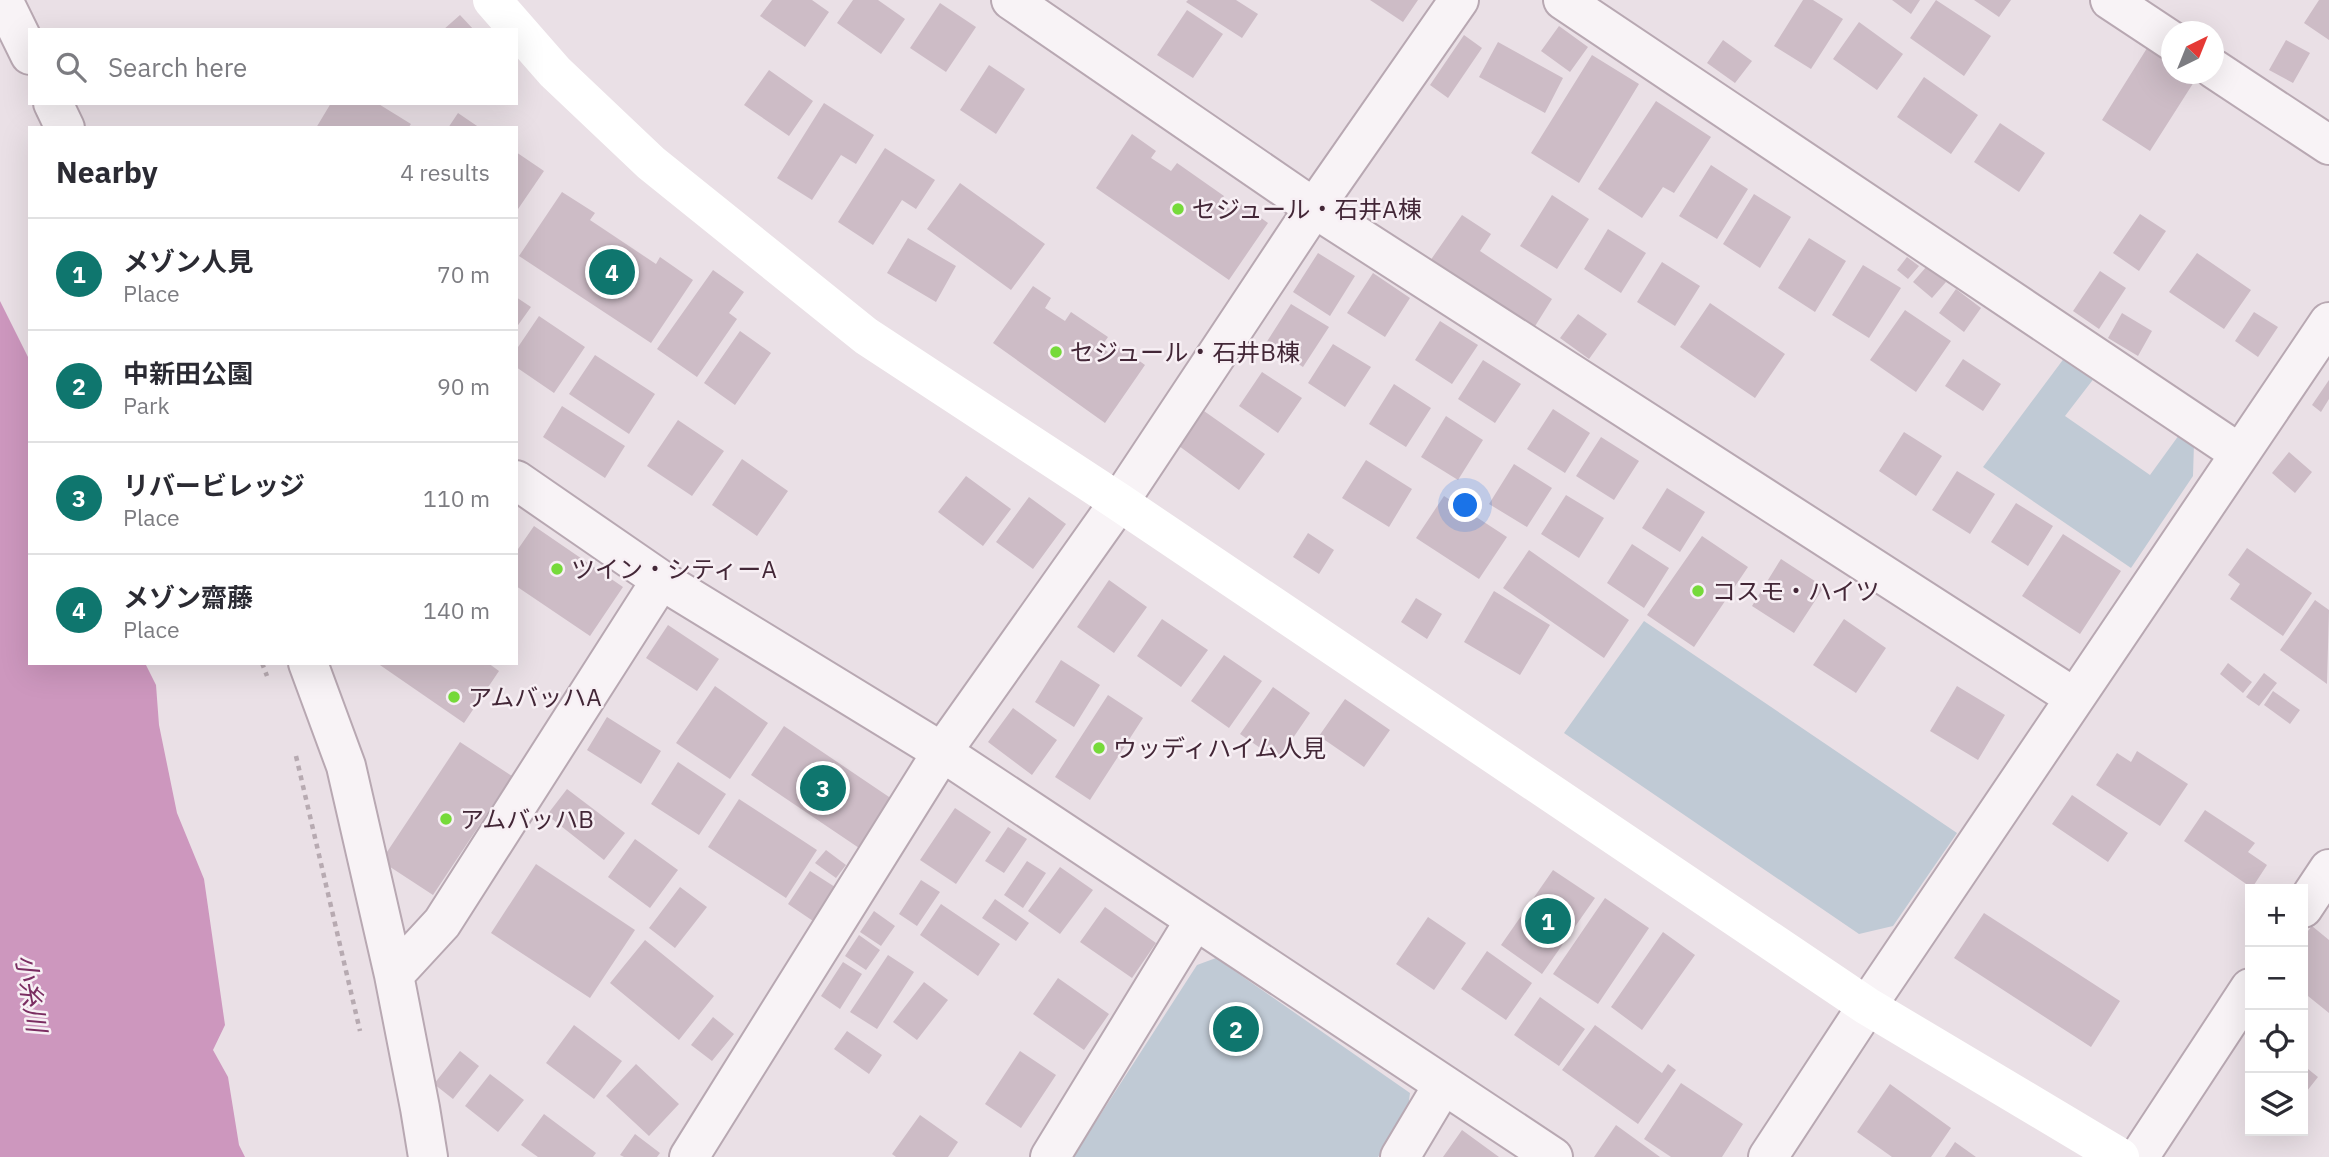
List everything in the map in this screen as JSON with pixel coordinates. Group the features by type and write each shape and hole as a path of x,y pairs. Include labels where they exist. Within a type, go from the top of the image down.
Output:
{"street":[{"path":"3,0 28,51"},
{"path":"492,0 516,28"},
{"path":"1011,0 1314,208 2075,698"},
{"path":"689,1157 942,751 1119,502 1314,208 1458,0"},
{"path":"1563,0 2239,453"},
{"path":"2110,0 2161,34"},
{"path":"518,30 555,72 651,163 866,336 1119,502 1867,1006 2120,1157"},
{"path":"2224,76 2329,145"},
{"path":"54,105 64,126"},
{"path":"1768,1157 2329,322"},
{"path":"518,481 661,580 942,751 1553,1157"},
{"path":"394,975 442,923 661,580"},
{"path":"309,665 346,766 394,975 421,1108 428,1157"},
{"path":"1050,1157 1195,920"},
{"path":"2138,1157 2245,996"},
{"path":"1400,1157 1443,1085"}],"path":[{"path":"263,665 271,688"},
{"path":"294,750 360,1033"}],"shaded area":[{"path":"2065,357 2095,377 2065,416 2150,475 2179,435 2194,443 2193,476 2131,568 1983,467"},
{"path":"1644,621 1957,833 1893,926 1859,934 1564,733"},
{"path":"1216,958 1410,1093 1407,1116 1378,1157 1073,1157 1197,965"}],"water":[{"name":"小糸川","path":"0,301 28,357 28,665 146,665 156,685 159,725 177,813 204,879 225,1025 213,1050 228,1077 239,1145 245,1157 0,1157"}],"building":[{"path":"772,0 812,0 829,12 805,47 760,16"},
{"path":"853,0 878,0 905,19 881,54 837,23"},
{"path":"1236,0 1258,14 1242,38 1186,2"},
{"path":"1370,0 1418,0 1403,22"},
{"path":"1803,0 1813,0 1843,19 1811,69 1774,46"},
{"path":"1892,0 1920,0 1911,14"},
{"path":"1936,0 1991,36 1964,76 1910,38"},
{"path":"1974,0 2011,0 1999,17"},
{"path":"2319,0 2329,0 2329,40 2304,23"},
{"path":"940,3 976,27 946,72 910,48"},
{"path":"1187,10 1223,34 1193,78 1157,55"},
{"path":"460,15 472,28 445,28"},
{"path":"1859,22 1903,54 1877,90 1833,59"},
{"path":"1559,26 1588,47 1570,72 1541,51"},
{"path":"1464,35 1482,48 1448,98 1430,85"},
{"path":"2154,37 2161,41 2161,84 2193,84 2150,151 2102,120"},
{"path":"1723,40 1752,61 1735,83 1707,63"},
{"path":"2286,40 2310,53 2293,83 2269,70"},
{"path":"1498,42 1563,78 1545,113 1479,77"},
{"path":"1592,55 1639,84 1579,183 1531,153"},
{"path":"989,65 1025,89 996,134 960,110"},
{"path":"769,70 813,101 789,136 744,105"},
{"path":"1924,77 1978,115 1951,154 1897,117"},
{"path":"1656,101 1711,137 1674,193 1663,187 1642,218 1598,189"},
{"path":"824,103 874,135 856,164 841,155 812,200 777,178"},
{"path":"330,105 380,105 411,124 410,126 317,126"},
{"path":"458,113 477,126 449,126"},
{"path":"2000,123 2045,153 2019,192 1974,162"},
{"name":"セジュール・石井A棟","path":"1132,134 1156,151 1151,158 1171,171 1177,163 1224,196 1220,202 1236,213 1242,204 1268,223 1229,280 1096,188"},
{"path":"885,148 935,180 916,209 902,200 873,245 838,222"},
{"path":"518,153 544,171 518,209"},
{"path":"1711,165 1748,189 1717,239 1679,216"},
{"path":"960,183 1045,244 1011,290 927,229"},
{"path":"562,192 595,213 590,220 656,264 660,257 693,280 651,343 519,256"},
{"path":"1754,194 1791,217 1760,268 1723,244"},
{"path":"1552,195 1589,219 1557,269 1520,246"},
{"path":"2140,214 2166,231 2139,271 2113,253"},
{"path":"1462,215 1491,234 1480,251 1552,299 1532,331 1430,261"},
{"path":"1608,229 1646,253 1621,293 1584,269"},
{"path":"908,238 956,266 936,302 887,273"},
{"path":"1809,238 1846,261 1815,312 1778,288"},
{"path":"1318,253 1355,276 1330,316 1293,292"},
{"path":"2197,253 2251,290 2224,329 2169,292"},
{"path":"1907,257 1919,266 1908,279 1897,270"},
{"path":"1662,262 1700,286 1675,326 1637,302"},
{"path":"1863,265 1901,288 1869,338 1832,315"},
{"path":"1927,266 1946,282 1932,298 1913,282"},
{"path":"713,270 744,292 729,313 737,319 697,377 657,349"},
{"path":"2100,271 2126,288 2099,329 2073,311"},
{"path":"1373,273 1410,298 1385,337 1347,313"},
{"name":"セジュール・石井B棟","path":"1033,286 1051,298 1045,308 1065,321 1071,312 1108,337 1101,347 1114,356 1120,347 1145,365 1105,423 993,343"},
{"path":"1956,289 1981,308 1964,332 1939,313"},
{"path":"518,298 531,307 518,325"},
{"path":"1710,303 1785,354 1755,398 1680,347"},
{"path":"1291,304 1329,327 1303,367 1266,343"},
{"path":"1905,310 1951,341 1916,392 1870,360"},
{"path":"2254,312 2278,327 2258,357 2235,341"},
{"path":"2122,313 2152,331 2138,356 2108,338"},
{"path":"1578,314 1607,334 1589,359 1560,338"},
{"path":"539,316 585,347 554,393 518,368 518,347"},
{"path":"1440,321 1478,345 1452,384 1415,360"},
{"path":"740,331 771,353 735,405 704,383"},
{"path":"1333,344 1371,367 1345,407 1308,383"},
{"path":"595,355 655,394 629,434 569,394"},
{"path":"1963,359 2001,384 1983,411 1945,386"},
{"path":"1483,360 1521,384 1495,423 1458,399"},
{"path":"1262,372 1302,398 1278,433 1239,406"},
{"path":"2329,380 2329,399 2321,412 2312,405"},
{"path":"1394,384 1431,408 1406,447 1369,424"},
{"path":"562,406 625,446 605,478 543,437"},
{"path":"1553,409 1590,433 1565,473 1527,449"},
{"path":"1204,411 1265,454 1239,490 1179,446"},
{"path":"1446,416 1483,440 1458,480 1421,457"},
{"path":"678,420 724,451 692,496 647,466"},
{"path":"1904,432 1942,456 1916,496 1879,471"},
{"path":"1601,437 1639,461 1614,500 1576,476"},
{"path":"2289,452 2312,472 2295,493 2272,473"},
{"path":"742,459 788,491 757,536 712,505"},
{"path":"1366,460 1412,489 1389,527 1342,498"},
{"path":"1514,464 1552,488 1527,527 1489,504"},
{"path":"1957,471 1995,494 1970,534 1932,510"},
{"path":"966,476 1011,509 983,546 938,512"},
{"path":"1667,488 1705,512 1680,552 1642,528"},
{"path":"1566,495 1604,518 1579,558 1541,534"},
{"path":"1444,496 1507,537 1479,579 1416,538"},
{"path":"1029,497 1066,524 1033,569 996,542"},
{"path":"2016,503 2053,526 2028,566 1991,542"},
{"name":"ツイン・シティーA","path":"534,526 623,587 590,636 518,587 518,549"},
{"path":"1308,533 1334,550 1319,574 1293,557"},
{"path":"2063,534 2121,571 2080,634 2022,596"},
{"name":"コスモ・ハイツ","path":"1702,536 1748,567 1694,647 1647,615"},
{"path":"1632,544 1669,568 1644,608 1607,583"},
{"path":"2247,548 2312,593 2283,636 2230,599 2240,584 2228,575"},
{"path":"1529,550 1629,620 1604,658 1503,588"},
{"path":"1781,559 1824,587 1794,633 1752,606"},
{"path":"1109,580 1147,607 1114,653 1077,627"},
{"path":"1494,591 1550,625 1520,675 1464,642"},
{"path":"1416,598 1442,614 1427,639 1401,622"},
{"path":"2315,600 2329,610 2327,684 2280,650"},
{"path":"1162,619 1208,650 1181,687 1137,656"},
{"path":"1844,619 1886,648 1856,693 1813,665"},
{"path":"668,625 719,659 697,691 646,658"},
{"path":"1224,655 1262,681 1229,728 1191,701"},
{"path":"1061,660 1100,685 1074,727 1035,702"},
{"path":"2228,663 2252,682 2243,693 2220,674"},
{"name":"アムバッハA","path":"380,665 491,665 499,671 464,723"},
{"path":"2264,673 2277,683 2259,706 2246,697"},
{"path":"715,686 768,723 730,779 676,743"},
{"path":"1957,686 2005,715 1978,760 1930,731"},
{"path":"1273,687 1310,713 1278,760 1240,734"},
{"path":"2273,691 2300,710 2290,724 2264,705"},
{"name":"ウッディハイム人見","path":"1108,695 1143,718 1090,800 1055,777"},
{"path":"1345,699 1390,730 1364,767 1319,736"},
{"path":"1013,708 1057,740 1032,775 988,742"},
{"path":"607,717 661,751 641,784 587,750"},
{"path":"784,726 895,801 862,850 751,775"},
{"name":"アムバッハB","path":"460,742 512,776 433,895 381,861"},
{"path":"2137,751 2188,784 2160,826 2096,785 2117,753 2131,762"},
{"path":"678,762 726,794 699,835 651,804"},
{"path":"567,789 625,833 604,860 547,815"},
{"path":"2072,795 2128,833 2108,862 2052,824"},
{"path":"739,799 817,850 786,898 708,847"},
{"path":"955,808 991,832 956,884 920,860"},
{"path":"2205,810 2255,843 2248,852 2267,865 2255,884 2246,884 2184,841"},
{"path":"1008,827 1027,839 1004,873 985,861"},
{"path":"635,839 678,870 650,908 608,877"},
{"path":"826,850 846,865 836,878 815,863"},
{"path":"1027,861 1046,873 1023,908 1004,895"},
{"path":"536,864 635,930 590,998 491,933"},
{"path":"1060,867 1093,890 1060,934 1028,911"},
{"path":"1553,870 1595,898 1542,974 1501,945"},
{"path":"810,871 835,887 813,921 788,904"},
{"path":"921,880 940,892 917,926 899,914"},
{"path":"680,887 707,907 675,948 649,928"},
{"path":"1605,898 1649,928 1598,1004 1553,974"},
{"path":"995,899 1029,923 1016,941 982,918"},
{"path":"941,904 1000,944 978,976 920,935"},
{"path":"1105,907 1156,943 1132,978 1080,942"},
{"path":"874,911 895,926 881,946 860,932"},
{"path":"1984,913 2120,1001 2091,1047 1954,958"},
{"path":"1428,917 1466,943 1434,990 1396,964"},
{"path":"2312,926 2329,940 2329,1013 2308,996 2308,931"},
{"path":"1663,932 1695,955 1642,1030 1611,1007"},
{"path":"859,935 880,950 866,970 845,956"},
{"path":"645,940 714,996 679,1040 610,983"},
{"path":"1487,951 1532,983 1506,1020 1461,989"},
{"path":"888,955 914,972 877,1029 850,1012"},
{"path":"843,962 862,974 840,1009 821,996"},
{"path":"1058,978 1109,1014 1084,1050 1033,1014"},
{"path":"924,982 948,1000 917,1040 893,1022"},
{"path":"1540,997 1585,1029 1559,1066 1514,1035"},
{"path":"713,1017 734,1034 712,1061 691,1045"},
{"path":"574,1025 622,1061 594,1099 546,1063"},
{"path":"1595,1025 1662,1073 1668,1064 1676,1070 1638,1124 1562,1070"},
{"path":"847,1031 882,1055 869,1074 834,1049"},
{"path":"460,1051 479,1066 453,1099 434,1084"},
{"path":"1020,1051 1056,1075 1021,1128 985,1104"},
{"path":"636,1064 679,1104 649,1136 606,1096"},
{"path":"2308,1069 2318,1077 2308,1090"},
{"path":"490,1074 524,1100 498,1132 465,1106"},
{"path":"1681,1083 1743,1124 1722,1157 1671,1157 1644,1139"},
{"path":"1890,1084 1951,1128 1931,1157 1892,1157 1857,1132"},
{"path":"544,1114 596,1153 593,1157 538,1157 521,1145"},
{"path":"920,1115 958,1142 948,1157 896,1157 892,1154"},
{"path":"1616,1125 1660,1157 1594,1157"},
{"path":"1462,1130 1499,1157 1443,1157"},
{"path":"635,1134 660,1153 657,1157 620,1155"},
{"path":"1955,1142 1976,1157 1945,1157"}],"place":[{"name":"セジュール・石井A棟","path":"1178,209"},
{"name":"メゾン齋藤","path":"612,272"},
{"name":"セジュール・石井B棟","path":"1056,352"},
{"name":"ツイン・シティーA","path":"557,569"},
{"name":"コスモ・ハイツ","path":"1698,591"},
{"name":"アムバッハA","path":"454,697"},
{"name":"ウッディハイム人見","path":"1099,748"},
{"name":"リバービレッジ","path":"823,788"},
{"name":"アムバッハB","path":"446,819"},
{"name":"メゾン人見","path":"1548,921"},
{"name":"中新田公園","path":"1236,1029"}]}
